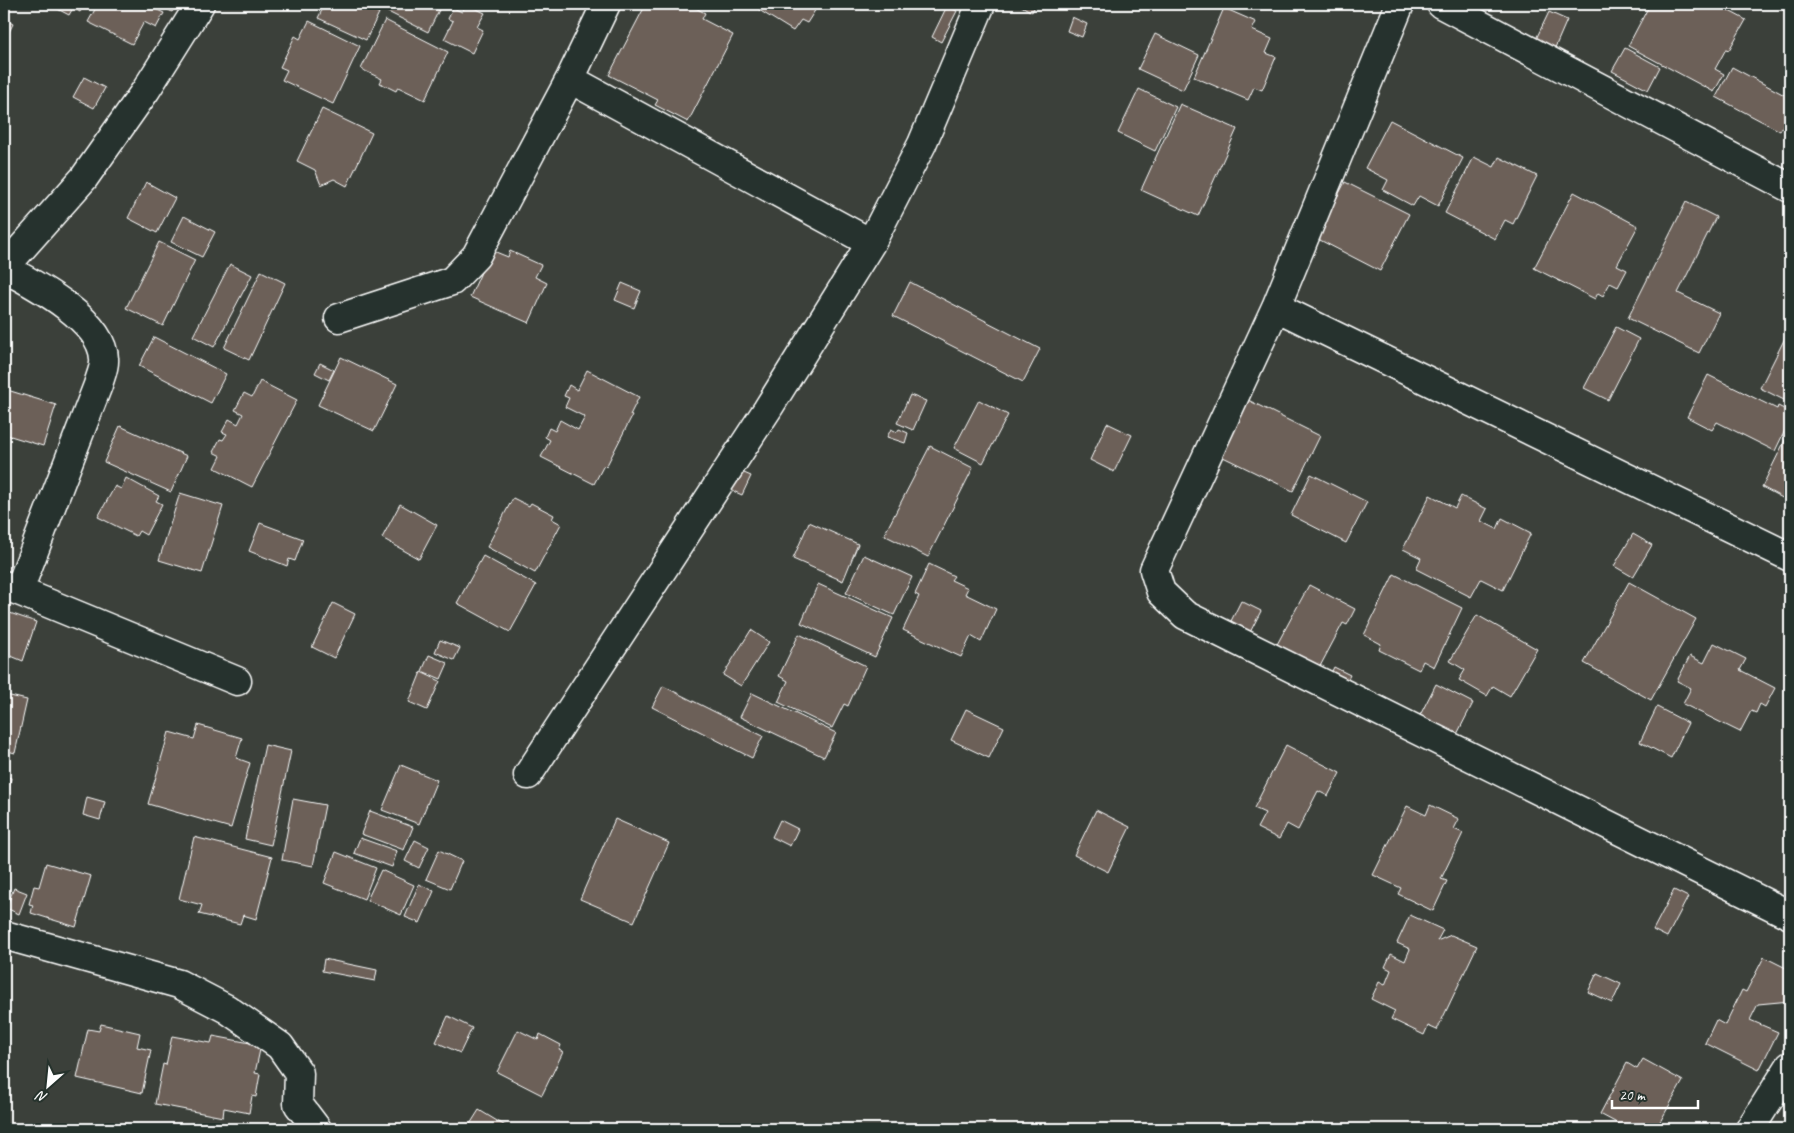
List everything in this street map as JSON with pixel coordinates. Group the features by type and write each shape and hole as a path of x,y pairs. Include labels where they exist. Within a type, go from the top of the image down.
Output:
{"street":[{"path":"200,4 146,90 84,178 4,268 61,302 89,326 100,342 104,359 98,385 12,588 237,681"},
{"path":"339,318 452,281 476,256 570,79 606,4"},
{"path":"528,774 767,410 871,243 922,144 981,4"},
{"path":"1400,4 1276,307 1154,570 1161,592 1185,615 1790,915"},
{"path":"1441,4 1790,188"},
{"path":"570,79 871,243"},
{"path":"1276,307 1790,557"},
{"path":"4,935 179,984 227,1009 280,1046 299,1073 298,1117 317,1129"},
{"path":"1750,1129 1790,1066"}],"building":[{"path":"48,4 84,4 80,12 73,8 69,15"},
{"path":"98,4 145,4 164,13 156,28 144,22 132,44 88,22"},
{"path":"158,4 177,4 172,12"},
{"path":"325,4 359,4 379,13 366,40 318,18"},
{"path":"372,4 442,4 428,32"},
{"path":"466,4 485,13 477,27 483,30 472,53 444,39 453,21 448,19 453,8 462,12"},
{"path":"646,4 688,4 705,13 702,19 733,35 688,122 655,105 658,100 609,75"},
{"path":"763,4 819,4 807,23 801,20 793,31 759,10"},
{"path":"1018,4 1036,4 1032,12"},
{"path":"1650,4 1716,4 1746,20 1729,50 1726,49 1715,69 1724,74 1714,92 1628,46"},
{"path":"947,6 957,11 941,42 932,37"},
{"path":"1224,8 1256,22 1252,30 1272,39 1266,53 1276,57 1262,90 1254,87 1248,100 1194,77"},
{"path":"1549,12 1567,20 1554,50 1535,41"},
{"path":"1072,17 1087,24 1082,37 1067,31"},
{"path":"4,19 13,24 4,42"},
{"path":"385,20 448,52 425,100 398,87 396,91 380,83 382,79 361,69"},
{"path":"309,21 360,46 333,104 282,80 287,70 280,67 295,36 300,39"},
{"path":"1155,34 1199,55 1183,90 1138,69"},
{"path":"1625,48 1660,67 1648,90 1612,71"},
{"path":"1732,67 1790,98 1790,112 1780,131 1716,97"},
{"path":"84,77 105,88 94,108 73,97"},
{"path":"1139,89 1176,107 1155,151 1118,133"},
{"path":"1180,104 1237,129 1198,216 1141,190"},
{"path":"322,109 372,133 347,186 334,179 321,185 315,170 297,161"},
{"path":"1390,120 1463,158 1438,206 1419,196 1413,206 1383,190 1388,180 1365,168"},
{"path":"1474,157 1494,167 1499,157 1537,176 1513,224 1505,220 1495,239 1445,213"},
{"path":"146,182 175,198 157,233 128,218"},
{"path":"1345,182 1409,214 1380,271 1316,238"},
{"path":"1574,192 1638,226 1617,265 1627,270 1618,287 1610,283 1603,296 1598,293 1595,299 1534,268"},
{"path":"1686,202 1716,217 1678,293 1719,313 1699,353 1628,318"},
{"path":"184,216 215,232 202,257 171,242"},
{"path":"159,242 195,260 163,326 126,308"},
{"path":"491,250 508,257 510,251 541,265 535,277 547,283 529,323 470,297"},
{"path":"230,264 252,275 214,347 193,336"},
{"path":"261,271 285,283 249,360 224,348"},
{"path":"910,282 1040,349 1023,382 893,316"},
{"path":"622,283 641,291 634,308 615,300"},
{"path":"1616,327 1639,339 1608,400 1584,388"},
{"path":"154,337 226,374 211,403 139,366"},
{"path":"1785,338 1790,341 1790,403 1760,388"},
{"path":"341,357 397,384 374,431 318,405"},
{"path":"320,363 334,370 329,380 315,373"},
{"path":"587,370 639,397 630,415 632,416 606,467 604,465 594,484 541,457 550,440 545,437 549,428 555,431 560,420 578,430 585,417 565,407 569,398 564,396 569,385 577,390"},
{"path":"1708,375 1777,409 1778,406 1790,412 1790,420 1775,451 1717,422 1712,430 1687,417"},
{"path":"260,381 297,400 252,487 215,468 221,456 213,452 220,439 223,440 227,434 222,432 229,419 238,424 243,414 235,410 244,393 252,397"},
{"path":"4,389 56,405 43,446 4,434"},
{"path":"910,395 926,401 913,430 897,423"},
{"path":"979,400 1008,415 983,463 954,448"},
{"path":"1248,400 1320,436 1293,491 1221,456"},
{"path":"1107,423 1132,435 1114,472 1090,460"},
{"path":"120,426 187,456 171,492 104,462"},
{"path":"891,429 897,432 899,429 908,433 905,443 887,437"},
{"path":"1790,430 1790,502 1762,487"},
{"path":"930,446 973,468 928,557 884,535"},
{"path":"730,467 751,476 742,495 722,486"},
{"path":"1311,474 1367,502 1346,543 1291,515"},
{"path":"126,478 159,496 156,501 162,504 146,535 139,531 136,536 98,517 115,486 121,489"},
{"path":"180,493 223,506 202,573 159,560"},
{"path":"1430,495 1455,508 1461,496 1487,509 1481,521 1497,529 1502,518 1531,533 1503,590 1481,579 1471,597 1416,569 1421,558 1403,549"},
{"path":"513,498 529,506 531,503 554,515 552,519 561,524 535,573 487,547"},
{"path":"400,504 437,525 419,559 382,538"},
{"path":"809,522 858,544 843,581 793,559"},
{"path":"260,523 303,539 295,561 289,559 287,566 249,551"},
{"path":"1633,534 1652,545 1633,577 1614,566"},
{"path":"864,555 912,577 894,615 846,593"},
{"path":"483,556 536,585 510,632 457,603"},
{"path":"929,564 954,576 951,580 968,588 965,594 996,609 981,642 971,636 961,657 903,630 919,596 915,594"},
{"path":"1394,574 1462,608 1434,667 1423,661 1419,670 1379,650 1381,644 1364,635"},
{"path":"1629,582 1696,619 1651,700 1584,663"},
{"path":"818,584 893,618 875,657 801,623"},
{"path":"1309,585 1355,609 1347,625 1343,623 1317,672 1274,650"},
{"path":"1241,601 1261,611 1245,642 1225,633"},
{"path":"333,603 355,614 334,658 312,647"},
{"path":"4,611 36,622 23,661 11,656 8,663 4,661"},
{"path":"1477,615 1537,649 1510,696 1493,686 1487,696 1459,680 1465,670 1450,661"},
{"path":"751,630 769,642 741,686 723,675"},
{"path":"799,634 866,666 848,706 844,704 832,728 778,702 788,681 779,676"},
{"path":"440,640 460,648 454,660 435,652"},
{"path":"1714,643 1746,659 1740,670 1775,688 1765,707 1760,704 1756,713 1751,711 1740,732 1683,704 1691,688 1677,681 1690,656 1704,663"},
{"path":"429,655 448,663 441,679 422,671"},
{"path":"1334,667 1350,675 1342,691 1326,683"},
{"path":"421,672 440,681 427,710 409,702"},
{"path":"1436,684 1473,703 1453,742 1416,723"},
{"path":"663,686 763,736 752,758 652,707"},
{"path":"752,693 836,733 824,757 740,717"},
{"path":"6,695 27,700 15,753 4,750 4,700"},
{"path":"1657,707 1688,723 1671,758 1640,742"},
{"path":"966,709 1004,727 989,758 951,740"},
{"path":"198,725 242,738 236,758 250,763 231,828 148,804 169,732 194,739"},
{"path":"265,745 291,751 271,845 245,839"},
{"path":"1286,745 1340,773 1328,796 1318,791 1298,830 1287,824 1279,839 1257,828 1265,813 1254,808"},
{"path":"401,765 437,780 419,824 382,810"},
{"path":"4,776 11,778 4,812"},
{"path":"87,797 105,802 100,820 83,815"},
{"path":"293,799 325,805 313,866 282,860"},
{"path":"1430,805 1459,819 1454,829 1463,833 1441,879 1447,881 1433,911 1398,894 1401,888 1373,875 1407,806 1426,815"},
{"path":"1096,810 1130,827 1108,872 1074,855"},
{"path":"370,811 413,827 404,850 361,834"},
{"path":"615,819 669,843 634,922 580,899"},
{"path":"780,820 798,829 790,846 772,837"},
{"path":"194,837 272,857 256,919 243,915 240,924 199,914 202,905 179,899"},
{"path":"360,838 397,851 392,867 354,853"},
{"path":"415,840 429,847 419,868 405,861"},
{"path":"439,850 462,861 450,889 426,879"},
{"path":"336,852 376,868 364,899 324,883"},
{"path":"46,863 91,876 76,927 31,913 33,905 29,904 34,886 39,887"},
{"path":"381,870 414,885 401,915 367,900"},
{"path":"419,884 434,891 420,923 405,917"},
{"path":"14,888 27,893 19,914 6,908"},
{"path":"1674,890 1688,897 1667,937 1653,930"},
{"path":"1410,915 1443,930 1437,941 1451,935 1477,946 1437,1030 1428,1026 1424,1035 1391,1019 1395,1011 1371,999 1379,982 1385,985 1391,970 1385,967 1391,954 1405,961 1410,949 1397,943"},
{"path":"1764,957 1790,970 1790,1001 1758,1004 1750,1020 1778,1032 1759,1070 1705,1043 1716,1020 1725,1025 1742,990 1746,992"},
{"path":"324,959 377,970 375,981 322,971"},
{"path":"1597,973 1621,984 1612,1003 1588,992"},
{"path":"448,1016 472,1028 460,1053 436,1042"},
{"path":"101,1024 140,1033 137,1047 151,1050 142,1093 77,1078 88,1029 99,1031"},
{"path":"518,1030 538,1040 540,1034 561,1045 559,1050 563,1052 542,1095 497,1072"},
{"path":"172,1036 211,1043 213,1036 261,1045 255,1073 260,1074 256,1097 252,1096 249,1113 224,1108 223,1117 155,1104 163,1064 166,1065"},
{"path":"1643,1059 1683,1081 1656,1129 1628,1129 1600,1114 1627,1063 1637,1069"},
{"path":"479,1110 507,1127 506,1129 467,1129"}]}
